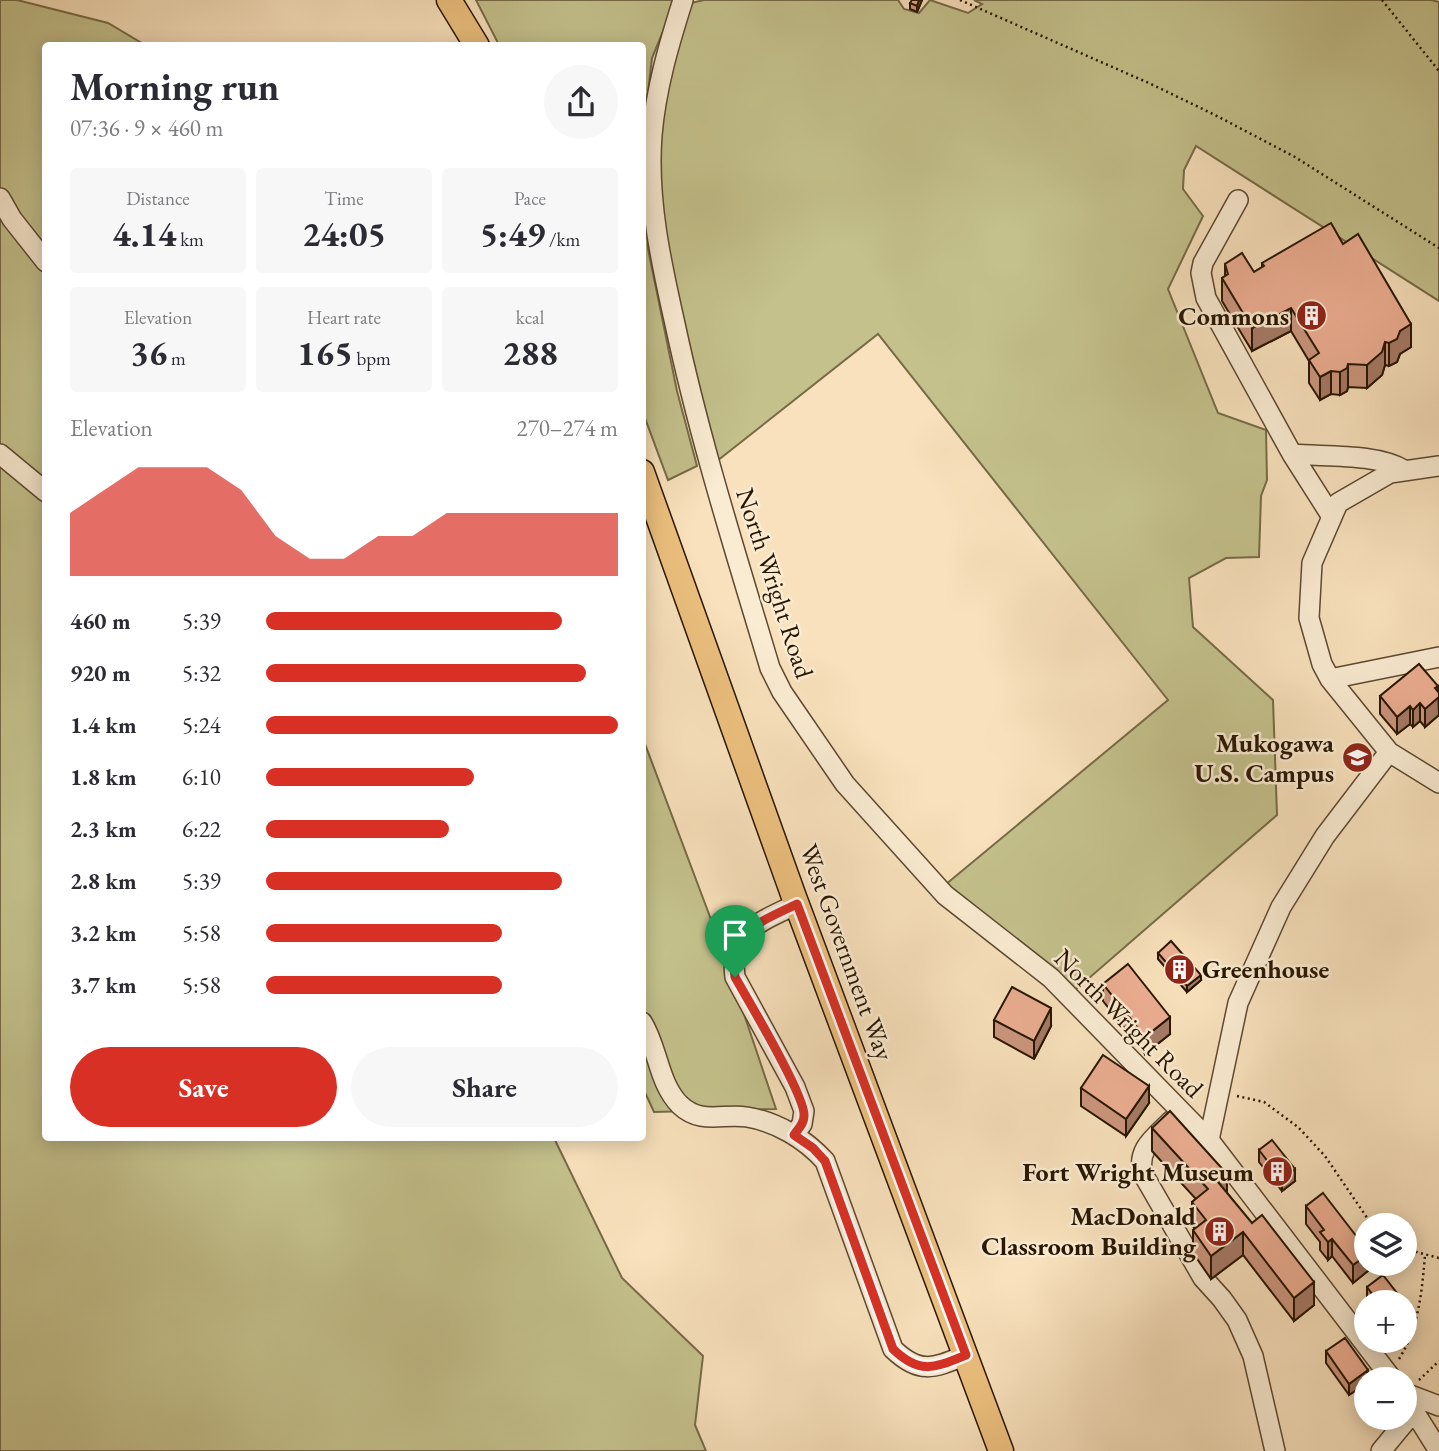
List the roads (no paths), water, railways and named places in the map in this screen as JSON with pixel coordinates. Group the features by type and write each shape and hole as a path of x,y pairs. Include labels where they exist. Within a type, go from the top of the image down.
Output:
{"main road":[{"path":"449,0 475,42"},
{"name":"West Government Way","path":"646,483 797,904 1001,1451"}],"street":[{"name":"North Wright Road","path":"683,0 665,56 652,136 653,215 685,371 705,449 770,668 782,692 845,784 945,895 1051,978 1209,1139 1383,1367"},
{"path":"0,198 12,219 42,257"},
{"path":"1238,200 1203,263 1202,284 1217,322 1292,454 1335,510"},
{"path":"0,454 42,489"},
{"path":"1292,454 1364,459 1399,466 1406,471"},
{"path":"1439,466 1390,473 1335,510 1312,563 1308,618 1322,664 1330,679 1390,752 1439,783"},
{"path":"1330,679 1439,657"},
{"path":"1209,1139 1238,1003 1281,907 1325,836 1390,752"},
{"path":"794,1135 802,1125 804,1111 795,1087 735,977 733,962 740,940 748,931 797,904"},
{"path":"646,1028 670,1091 680,1105 706,1118 744,1116 765,1122 794,1135 813,1148 825,1161 893,1349 915,1366 926,1368 940,1366 966,1355"},
{"path":"1181,1111 1142,1153 1140,1162 1143,1174 1202,1278 1237,1320 1253,1356 1275,1451"},
{"path":"1417,1402 1439,1406"},
{"path":"1417,1415 1439,1451"},
{"path":"1381,1451 1392,1430"}],"place":[{"name":"Commons","path":"1312,316"},
{"name":"Mukogawa U.S. Campus","path":"1357,758"},
{"name":"Greenhouse","path":"1179,969"},
{"name":"Fort Wright Museum","path":"1277,1172"},
{"name":"MacDonald Classroom Building","path":"1219,1231"}]}
